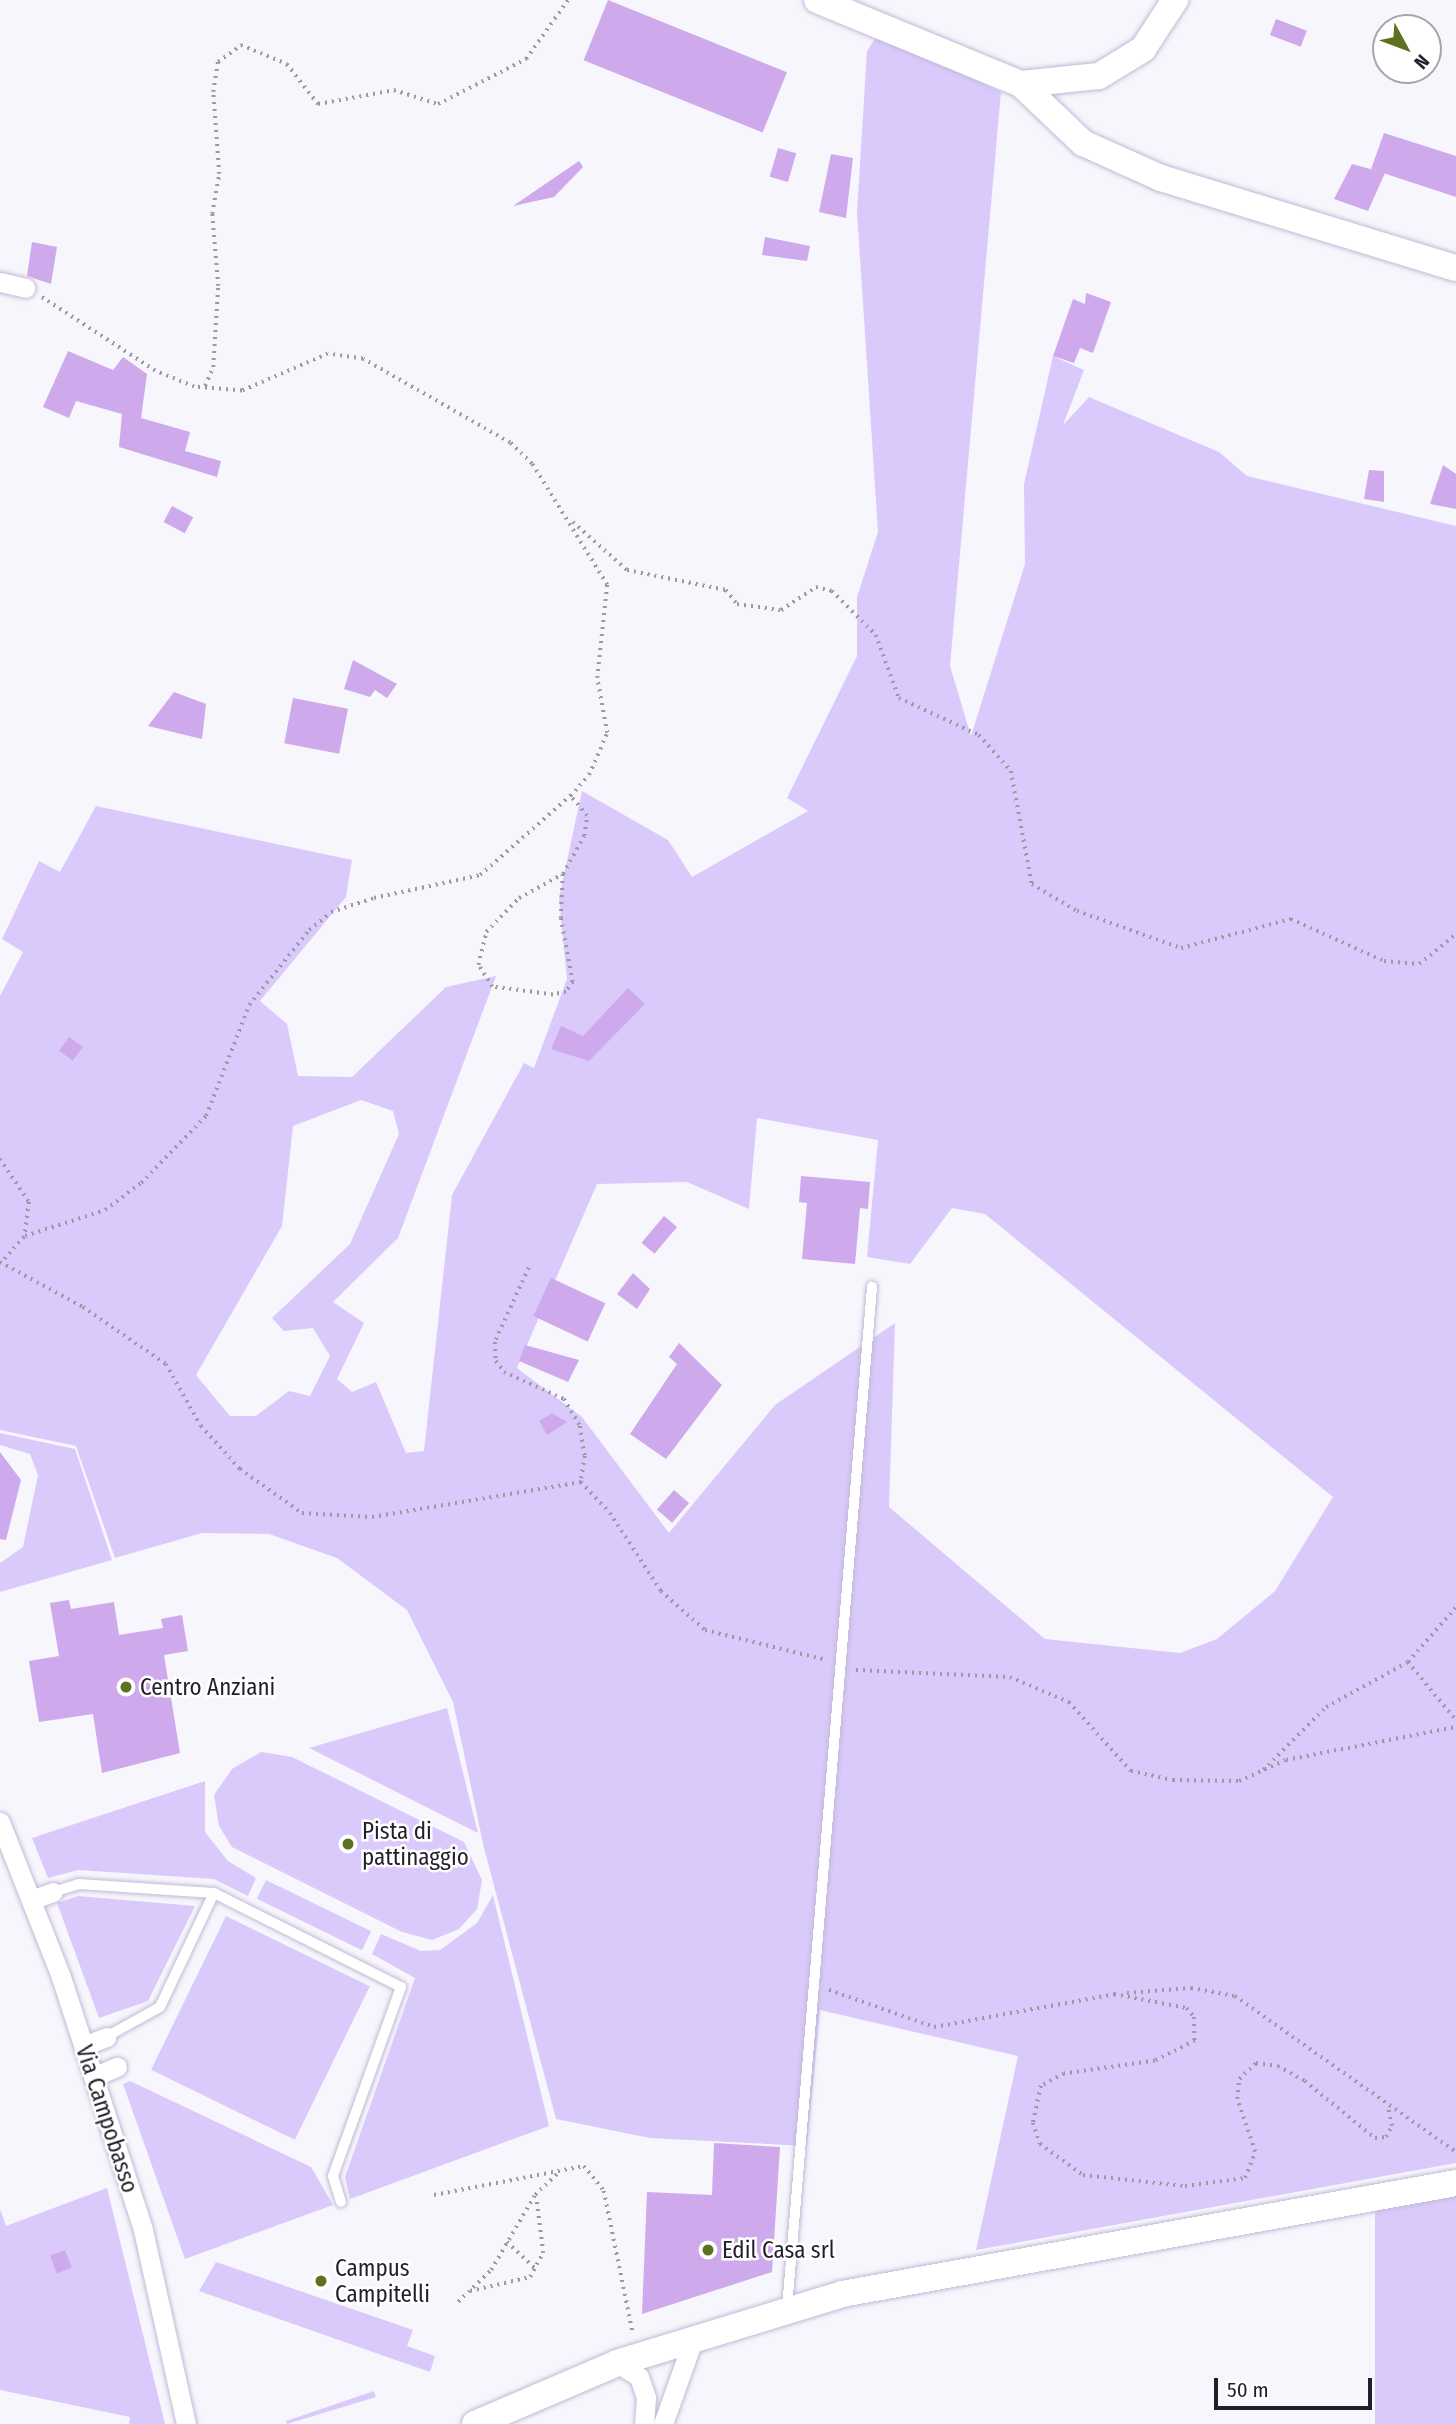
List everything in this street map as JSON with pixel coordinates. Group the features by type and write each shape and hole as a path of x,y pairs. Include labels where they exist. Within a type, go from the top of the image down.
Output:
{"main road":[{"path":"817,0 1033,84 1099,76 1143,49 1175,0"},
{"path":"1033,84 1083,143 1161,178 1456,268"},
{"path":"475,2424 505,2417 627,2360 694,2337 842,2294 1456,2183"}],"street":[{"path":"0,282 25,288"},
{"name":"Via Campobasso","path":"0,1822 83,2046 143,2230 186,2424"},
{"path":"31,1900 53,1892"},
{"path":"83,2046 106,2037"},
{"path":"93,2077 117,2067"},
{"path":"663,2424 694,2337"},
{"path":"627,2360 639,2377 646,2397 644,2424"}],"lane":[{"path":"786,2310 872,1287"},
{"path":"53,1892 79,1884 214,1893 401,1987 333,2176 341,2202"},
{"path":"106,2037 160,2007 214,1893"}],"path":[{"path":"205,386 213,367 218,286 212,214 219,174 213,92 218,62 242,45 287,64 318,104 359,101 394,90 438,104 526,59 568,0"},
{"path":"25,288 155,371 205,386 242,391 328,354 363,359 510,443 565,513 607,584 597,678 607,733 589,775 570,796 480,875 331,912 249,1005 222,1089 190,1133 105,1210 25,1236 2,1260 166,1364 201,1426 240,1469 302,1513 372,1517 581,1482"},
{"path":"565,513 626,570 726,590 737,604 781,610 816,587 832,591 876,635 899,698 979,735 1010,771 1032,884 1077,911 1181,948 1291,919 1384,961 1419,964 1456,934"},
{"path":"563,874 519,898 486,932 478,965 492,987 553,995 566,992 573,982 561,918 563,874 587,816 570,796"},
{"path":"0,1159 29,1202 25,1236"},
{"path":"528,1268 495,1342 496,1360 504,1373 564,1399 580,1426 586,1456 581,1482"},
{"path":"581,1482 610,1513 661,1591 705,1630 731,1641 807,1651 839,1665 1010,1677 1069,1702 1131,1771 1239,1781 1353,1743 1456,1727"},
{"path":"1259,1774 1326,1707 1408,1662 1456,1607"},
{"path":"1408,1662 1456,1720"},
{"path":"812,1980 850,2001 934,2027 1114,1994 1191,1988 1235,1996 1366,2083 1388,2109 1456,2152"},
{"path":"1114,1994 1186,2008 1194,2017 1195,2041 1155,2061 1064,2074 1041,2086 1033,2123 1040,2144 1083,2175 1185,2186 1245,2178 1255,2152 1237,2099 1239,2079 1256,2063 1305,2081 1375,2138 1386,2137 1392,2126 1388,2109"},
{"path":"434,2194 584,2166 604,2191 627,2360"},
{"path":"458,2302 507,2242 535,2195 561,2170"},
{"path":"469,2291 506,2288 535,2268 543,2253 535,2195"},
{"path":"507,2242 535,2268"}],"shaded area":[{"path":"878,34 1001,92 950,666 971,736 1025,564 1024,484 1053,356 1084,370 1063,425 1089,397 1219,452 1247,476 1456,526 1456,2163 976,2250 1018,2056 820,2010 807,2146 650,2138 556,2119 484,1848 453,1702 407,1610 337,1558 269,1534 202,1533 115,1558 76,1446 0,1430 0,996 23,952 2,939 39,861 60,872 96,806 352,860 346,897 260,1001 287,1024 298,1076 352,1077 446,987 496,976 398,1238 333,1302 364,1323 337,1379 352,1392 376,1382 406,1453 424,1451 452,1195 524,1063 534,1068 567,979 559,898 582,791 668,840 692,877 808,811 787,798 857,656 857,597 878,532 857,212 867,51","holes":["361,1100 393,1111 399,1134 350,1244 272,1318 284,1331 313,1328 330,1356 310,1396 289,1391 256,1416 230,1416 196,1375 282,1226 293,1126","757,1118 878,1140 867,1257 910,1264 952,1208 985,1214 1333,1497 1275,1591 1217,1639 1180,1653 1045,1639 889,1507 895,1323 775,1405 669,1533 582,1417 517,1368 597,1184 687,1182 749,1209"]},
{"path":"0,1433 75,1449 112,1560 0,1592 0,1563 23,1547 38,1475 30,1454 0,1445"},
{"path":"447,1708 478,1833 309,1748"},
{"name":"Pista di pattinaggio","path":"261,1752 292,1757 464,1842 482,1880 477,1909 459,1929 432,1940 402,1932 232,1847 219,1826 214,1795 232,1769"},
{"path":"205,1781 205,1832 228,1861 256,1878 248,1896 214,1879 78,1870 48,1878 32,1838"},
{"path":"266,1880 371,1931 362,1950 257,1899"},
{"path":"493,1895 549,2126 350,2199 345,2177 415,1978 372,1954 381,1934 421,1951 440,1950 477,1923"},
{"path":"78,1896 195,1906 148,2001 99,2018 57,1903"},
{"path":"226,1916 370,1986 295,2140 151,2070"},
{"path":"130,2081 311,2167 333,2205 185,2259 123,2084"},
{"path":"1375,2186 1456,2186 1456,2424 1375,2424"},
{"path":"107,2188 165,2424 129,2424 130,2417 0,2390 0,2209 6,2226"},
{"path":"216,2262 413,2330 407,2346 435,2356 430,2372 199,2291"},
{"path":"374,2391 376,2397 287,2424 286,2421"}],"building":[{"path":"608,0 787,72 763,133 584,60"},
{"path":"1276,19 1307,31 1301,47 1270,35"},
{"path":"1384,133 1456,156 1456,197 1371,169"},
{"path":"778,148 796,153 788,182 770,177"},
{"path":"831,154 853,158 846,218 819,212"},
{"path":"579,161 583,167 554,197 513,206"},
{"path":"1352,164 1385,173 1368,211 1334,199"},
{"path":"765,237 810,246 807,261 762,255"},
{"path":"32,242 57,247 51,284 27,276"},
{"path":"1086,293 1111,302 1093,353 1080,348 1074,363 1053,356 1073,299 1085,304"},
{"path":"68,351 113,370 123,357 147,374 141,418 190,432 185,451 221,461 217,477 119,447 122,414 76,401 69,418 43,407"},
{"path":"1443,465 1456,474 1456,509 1430,504"},
{"path":"1369,470 1384,471 1384,502 1364,499"},
{"path":"172,506 193,517 185,533 164,522"},
{"path":"353,660 397,684 387,698 375,690 370,697 344,689"},
{"path":"174,692 206,704 202,739 148,726"},
{"path":"293,698 348,709 339,754 284,743"},
{"path":"628,988 645,1004 589,1061 551,1049 561,1026 583,1036"},
{"path":"69,1037 83,1047 73,1061 59,1051"},
{"path":"801,1176 870,1182 868,1209 860,1208 855,1264 802,1259 807,1203 799,1202"},
{"path":"664,1216 677,1227 655,1254 642,1243"},
{"path":"633,1273 650,1289 637,1309 617,1294"},
{"path":"551,1278 605,1303 588,1341 533,1316"},
{"path":"679,1343 722,1385 666,1459 630,1434 677,1364 669,1357"},
{"path":"525,1345 579,1360 568,1382 519,1361"},
{"path":"552,1413 567,1422 547,1435 539,1421"},
{"path":"0,1452 21,1480 6,1540 0,1539"},
{"path":"674,1490 689,1503 672,1523 657,1510"},
{"name":"Centro Anziani","path":"69,1600 71,1609 114,1602 119,1635 163,1628 161,1619 182,1615 188,1651 164,1655 180,1753 102,1773 93,1714 39,1722 29,1661 59,1656 50,1603"},
{"path":"714,2143 780,2147 772,2272 642,2314 647,2192 712,2195"},
{"path":"65,2250 72,2268 57,2273 50,2256"}],"place":[{"name":"Centro Anziani","path":"126,1687"},
{"name":"Pista di pattinaggio","path":"348,1844"},
{"name":"Edil Casa srl","path":"708,2250"},
{"name":"Campus Campitelli","path":"321,2281"}]}
